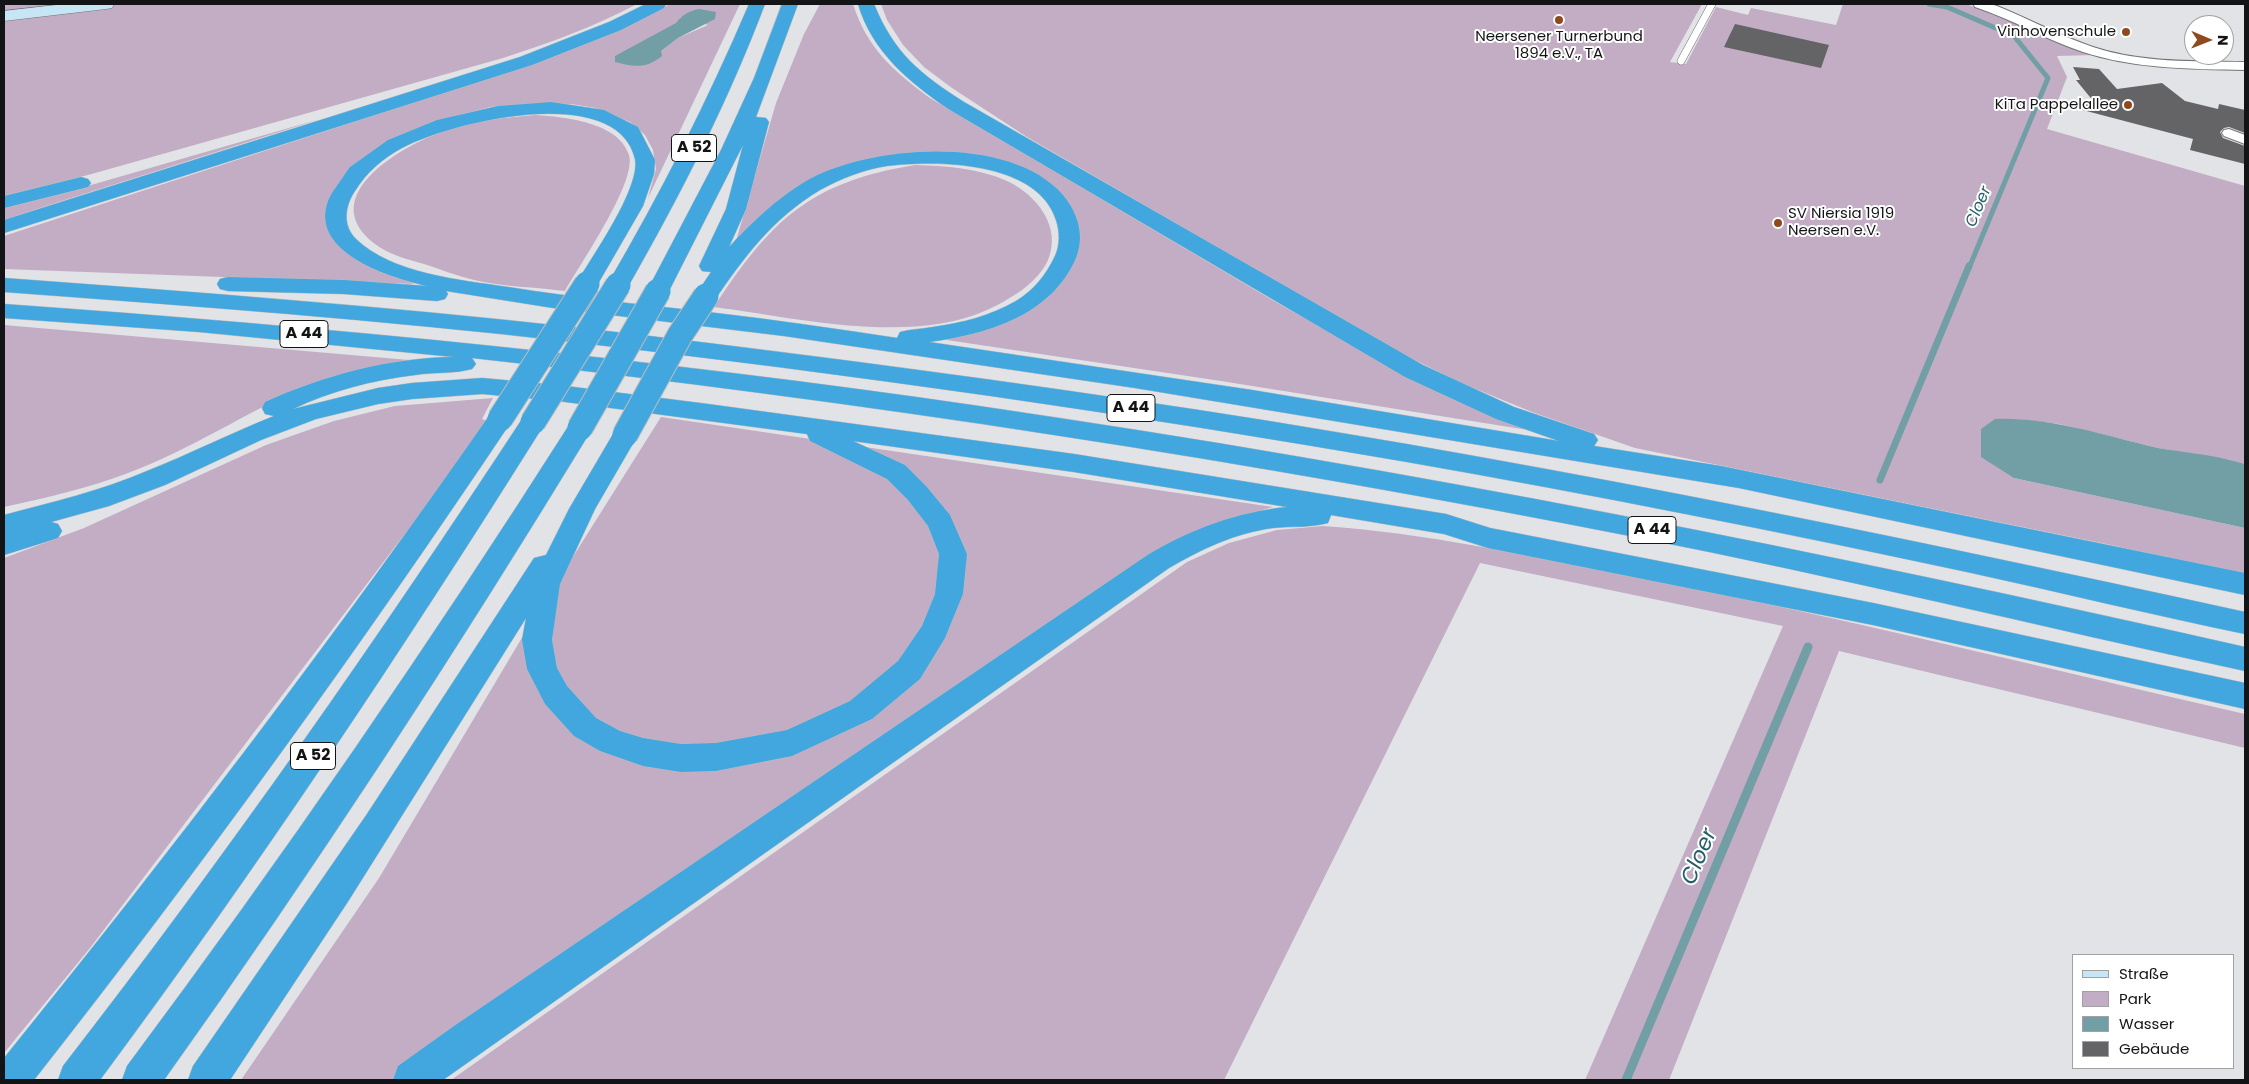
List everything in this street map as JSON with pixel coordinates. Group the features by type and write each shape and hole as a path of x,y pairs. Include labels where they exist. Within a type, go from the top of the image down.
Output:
{"highway":[{"path":"4,227 526,61 589,37 658,4"},
{"name":"A 52","path":"77,1080 236,864 348,705 533,422 618,285 696,143 721,91 757,4"},
{"name":"A 52","path":"141,1080 285,878 386,731 460,620 580,428 658,292 719,176 764,75 790,4"},
{"path":"866,4 877,33 886,47 910,72 935,92 1376,351 1462,394 1556,431 1658,461 2245,584"},
{"path":"4,202 104,177 589,37"},
{"path":"764,75 768,100 758,125 736,209 701,295 625,435 582,509 546,584 537,640 542,669 556,695 585,727 611,742 643,752 681,758 716,757 792,742 861,710 909,670 934,630 949,594 952,554 940,522 917,493 896,472 794,424"},
{"path":"10,1080 173,871 312,687 429,524 500,419 587,284 635,199 646,166 645,156 637,139 618,123 604,117 568,109 526,108 496,111 443,123 408,137 380,152 362,166 348,180 339,195 335,209 335,220 339,232 346,242 371,259 416,277 452,286 543,301 782,329 1223,393 1738,479"},
{"path":"701,295 752,231 795,195 837,174 883,162 930,157 970,160 1000,167 1018,174 1045,190 1063,210 1068,221 1070,233 1068,253 1059,272 1050,284 1022,306 984,324 950,333 904,338 827,330 782,329"},
{"path":"4,233 104,196"},
{"path":"4,277 40,276 158,283 344,287 518,302 543,301"},
{"name":"A 44","path":"4,285 306,307 545,330 849,367 1117,406 1425,456 1647,496 2245,622"},
{"name":"A 44","path":"4,311 283,332 603,366 935,408 1399,483 1768,554 2245,659"},
{"path":"4,514 68,500 130,479 180,457 279,406 330,385 369,374 402,368 457,364 523,368 603,366"},
{"path":"4,524 100,499 156,478 281,422 310,412 412,391 482,386 558,393 794,424 1142,474 1446,524 1488,538"},
{"path":"4,545 100,511 252,442 347,404"},
{"path":"207,1080 347,874 432,743 550,554 582,509"},
{"path":"412,1080 1159,562 1189,544 1220,530 1254,520 1291,516 1360,519 1447,534 1488,538 1873,614 2245,696"}],"street":[{"path":"4,16 106,4"},
{"path":"1979,4 2086,49 2114,57 2152,62 2245,66"},
{"path":"2229,133 2245,140"}],"lane":[{"path":"1680,61 1712,4"}],"green space":[{"path":"4,4 637,4 571,34 503,58 88,175 4,196"},
{"path":"670,4 740,4 648,198 656,169 653,150 645,135 630,122 596,108 571,104 528,104 490,107 436,121 378,148 327,215 329,231 342,248 414,284 4,269 4,236 531,64 620,29","holes":["681,17 708,25 678,38 661,51"]},
{"path":"820,4 853,4 866,33 883,57 904,78 930,98 1274,301 1377,359 1444,395 1528,430 940,339 999,325 1027,311 1053,292 1071,267 1076,253 1078,234 1073,211 992,160 979,155 945,152 904,153 849,165 824,174 777,202 736,241 776,103 804,34"},
{"path":"881,4 1702,4 1670,62 1686,64 1716,7 1748,15 1751,8 1836,25 1843,4 1966,4 2095,55 2057,56 2067,77 2047,129 2245,186 2245,464 2158,448 2059,424 2017,419 2014,478 2245,528 2245,575 2111,545 1635,448 1532,412 1459,382 1393,349 1289,289 1027,137 952,88 924,67 903,45 887,20"},
{"path":"536,115 561,117 603,128 623,144 629,155 629,167 616,203 565,291 496,284 461,277 386,251 375,244 358,226 354,207 360,190 373,173 391,158 432,136 471,123"},
{"path":"320,119 4,220 4,206 91,185"},
{"path":"915,165 950,167 985,173 1018,187 1037,203 1049,224 1052,236 1048,260 1037,276 1022,290 987,310 956,320 923,326 852,326 714,307 755,250 775,228 796,210 820,194 847,182 879,172"},
{"path":"4,325 409,360 357,370 318,381 151,464 98,483 4,507"},
{"path":"493,398 482,419 490,422 90,948 4,1053 4,558 84,528 266,445 334,421 395,406"},
{"path":"661,417 1273,507 1216,523 1165,547 445,1039 392,1080 241,1080 379,878 523,636"},
{"path":"1323,526 1437,539 1704,591 1859,624 2245,714 2245,748 1839,651 1669,1080 1585,1080 1783,626 1480,563 1224,1080 451,1080 1187,562 1229,543 1277,530"}],"water":[{"path":"699,9 716,12 715,19 678,38 661,51 662,56 656,60 640,66 615,62 615,56 676,23 686,14"},
{"path":"1995,419 2016,419 2057,424 2158,448 2213,456 2245,464 2245,528 2014,478 1981,457 1981,429"}],"building":[{"path":"1735,24 1829,45 1821,68 1724,47"},
{"path":"2073,67 2099,69 2117,89 2162,83 2185,101 2218,109 2219,104 2245,110 2245,133 2229,127 2224,128 2220,132 2223,138 2245,146 2245,164 2190,150 2193,139 2075,108 2094,102 2076,80 2080,80"}],"waterway":[{"name":"Cloer","path":"1929,4 1947,7 2014,36 2048,78 1969,268"},
{"name":"Cloer","path":"1880,480 1969,266"},
{"name":"Cloer","path":"1626,1080 1808,647"}],"place":[{"name":"Neersener Turnerbund 1894 e.V., TA","path":"1559,20"},
{"name":"Vinhovenschule","path":"2126,32"},
{"name":"KiTa Pappelallee","path":"2128,105"},
{"name":"SV Niersia 1919 Neersen e.V.","path":"1778,223"}]}
